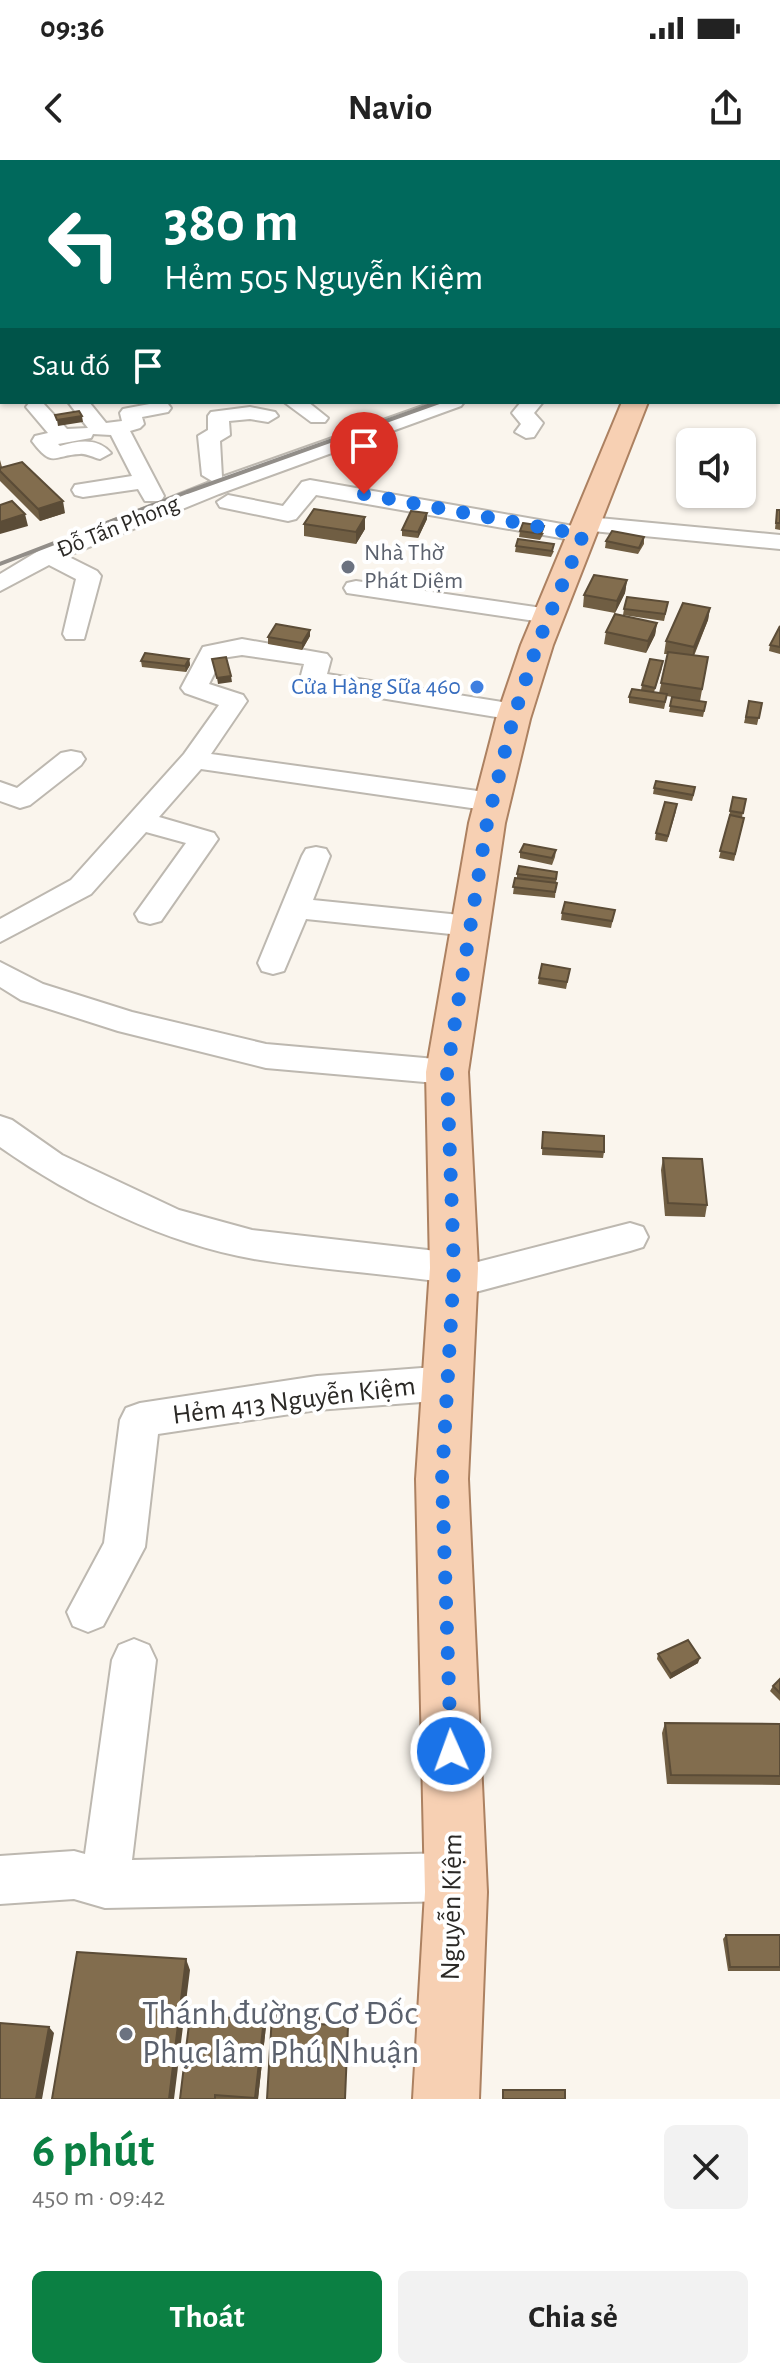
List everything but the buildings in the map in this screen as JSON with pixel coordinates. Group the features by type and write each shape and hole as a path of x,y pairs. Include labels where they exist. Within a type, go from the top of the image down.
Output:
{"main road":[{"name":"Nguyễn Kiệm","path":"446,2099 455,1877 442,1479 454,1275 447,1072 492,802 515,712 549,616 634,404"}],"street":[{"path":"80,404 115,435 149,488 83,490"},
{"path":"297,404 318,418"},
{"name":"Đỗ Tấn Phong","path":"0,584 48,555 449,404"},
{"path":"526,432 532,423 522,413 531,404"},
{"path":"36,407 62,436"},
{"path":"65,467 94,460 115,435 133,424 130,413 161,408"},
{"path":"202,418 219,435 218,416 250,413 268,416"},
{"path":"202,418 217,489 288,514 310,487 338,479 585,529 780,542"},
{"path":"100,453 83,446 56,454 43,441 62,436 115,435"},
{"name":"Đỗ Tấn Phong","path":"4,551 26,568"},
{"path":"48,555 89,576 75,634"},
{"path":"356,588 549,616"},
{"path":"0,932 81,887 194,760 234,701 194,688 212,652 242,647 318,659 313,679 515,712"},
{"path":"0,791 20,799 71,759"},
{"path":"194,760 492,802"},
{"path":"140,821 204,839 150,914"},
{"path":"273,963 316,856"},
{"path":"295,908 470,926"},
{"path":"0,973 32,992 129,1023 266,1056 447,1072"},
{"path":"0,1129 50,1164 170,1222 252,1244 454,1275 630,1237"},
{"name":"Hẻm 413 Nguyễn Kiệm","path":"88,1612 124,1547 140,1420 317,1393 448,1383"},
{"path":"105,1884 134,1660"},
{"path":"0,1880 74,1875 105,1884 455,1877"}],"railway":[{"path":"0,564 187,492 433,404"}],"place":[{"name":"Nhà Thờ Phát Diệm","path":"348,567"},
{"name":"Cửa Hàng Sữa 460","path":"477,687"},
{"name":"Thánh đường Cơ Đốc Phục lâm Phú Nhuận","path":"126,2034"}],"route":[{"path":"364,494 583,535 537,645 513,719 487,823 447,1072 454,1268 442,1479 451,1751"}]}
